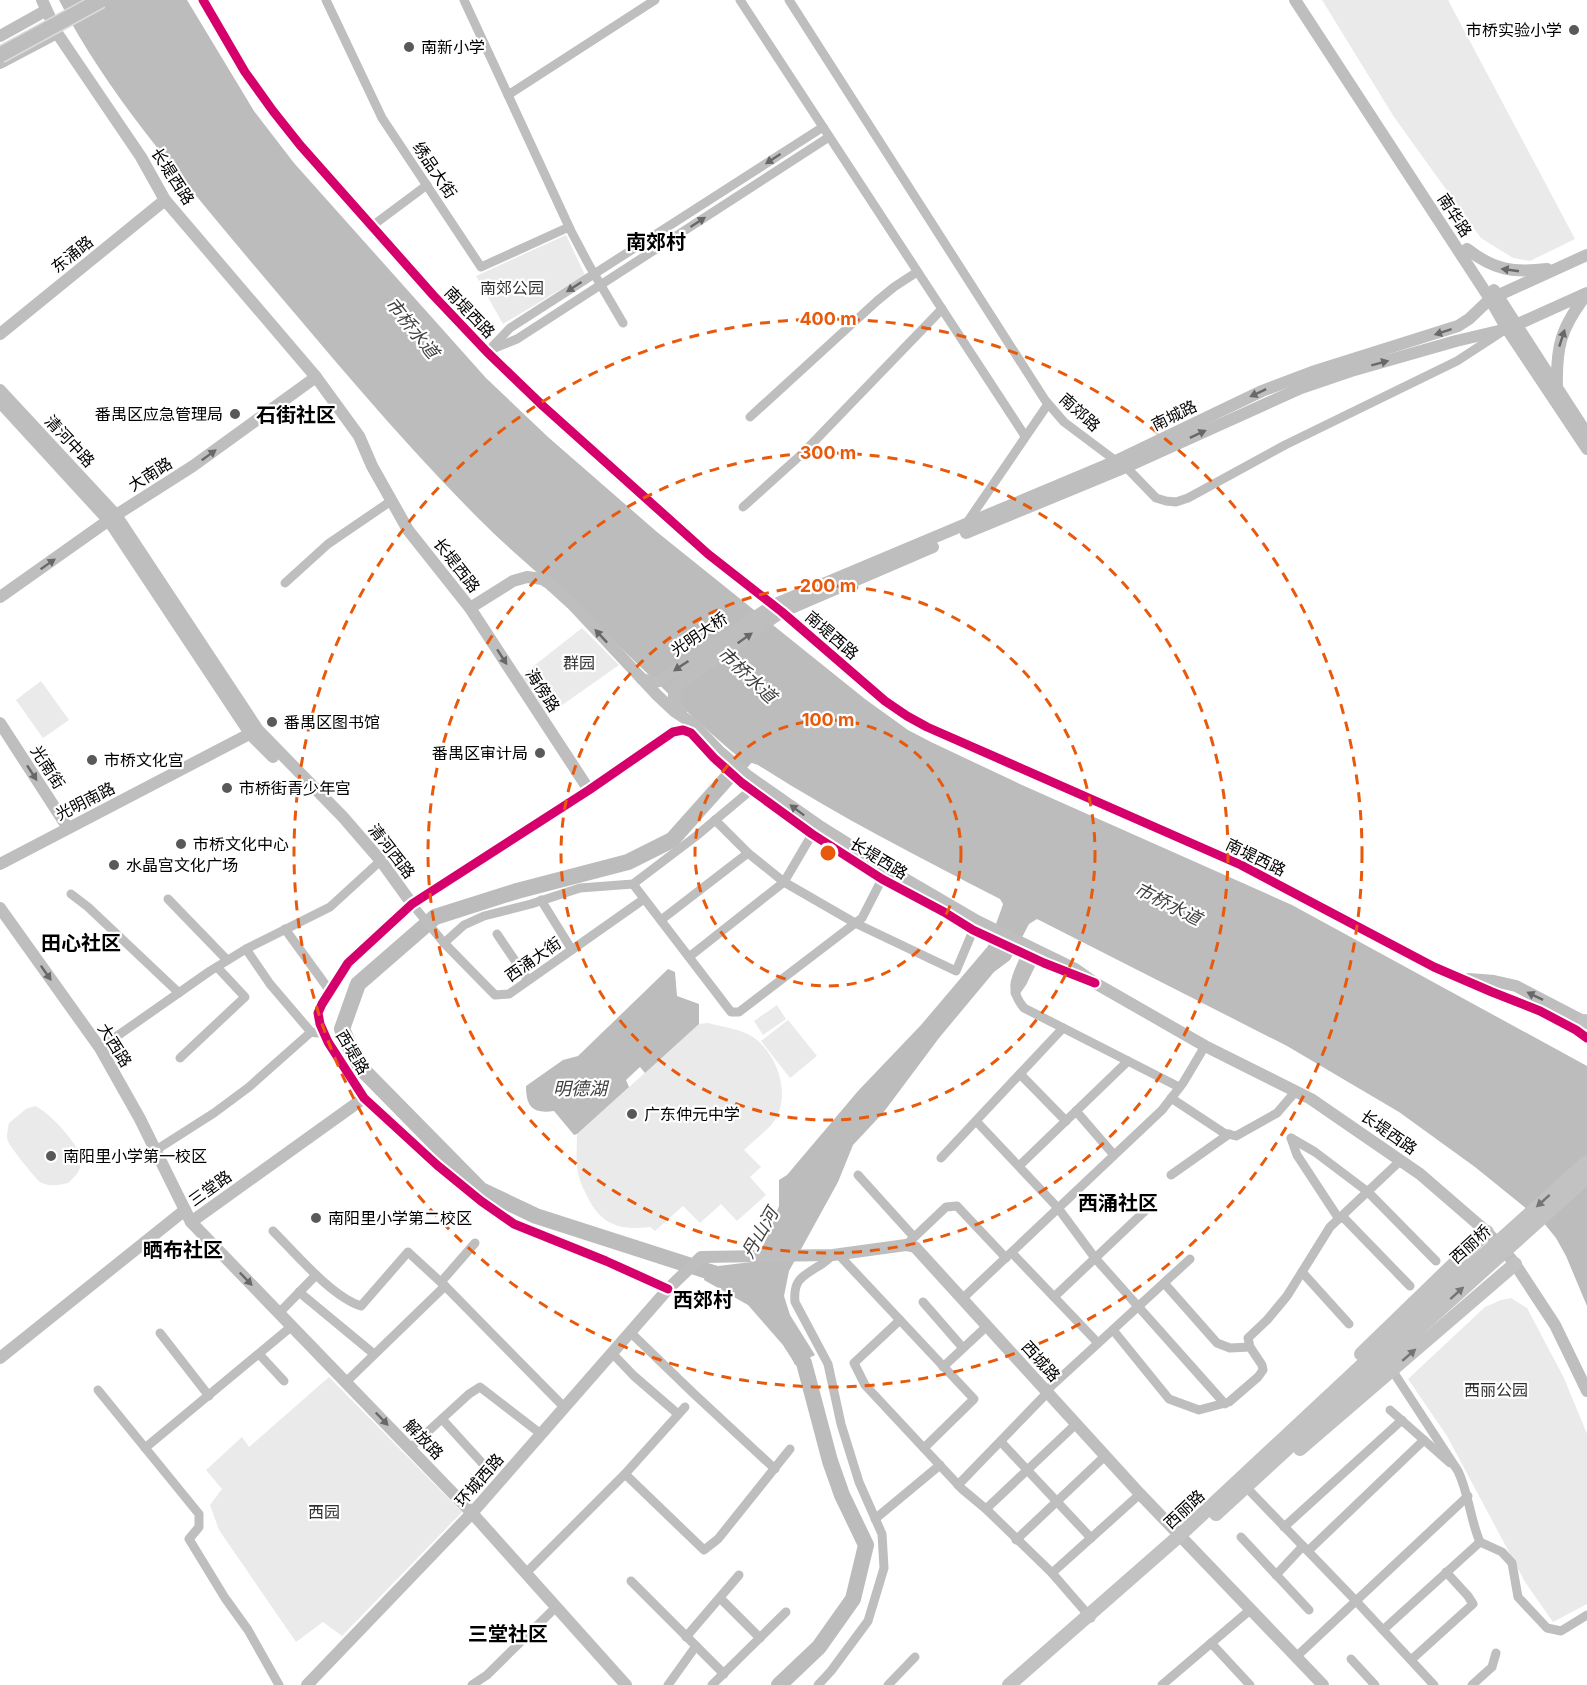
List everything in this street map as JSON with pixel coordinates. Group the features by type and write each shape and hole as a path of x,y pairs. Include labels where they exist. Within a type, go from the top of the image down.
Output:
{"main road":[{"path":"0,44 82,0"},
{"path":"0,55 101,0"},
{"name":"西丽桥","path":"1384,1361 1587,1162"},
{"name":"西丽桥","path":"1384,1361 1587,1177"},
{"path":"1246,1482 1261,1452 1487,1232"},
{"path":"1246,1482 1278,1468 1384,1361 1515,1264"},
{"name":"西丽路","path":"1009,1685 1182,1539 1384,1361"},
{"name":"西丽路","path":"1020,1685 1091,1617"}],"street":[{"name":"南堤西路","path":"203,0 230,48 273,111 329,178 487,352 660,512 750,588 770,610 885,701 927,727 1241,865 1459,978 1540,1011 1587,1038"},
{"name":"绣品大街","path":"326,0 382,118 481,267 569,226"},
{"path":"464,0 569,226 623,323"},
{"path":"508,95 655,0"},
{"path":"740,0 1025,436"},
{"name":"南郊路","path":"789,0 1048,404 1064,422 1121,464 1156,498 1176,502 1188,498 1286,446 1457,361 1512,327"},
{"name":"南华路","path":"1294,0 1493,297 1587,449"},
{"name":"南华路","path":"1305,0 1467,249 1493,297"},
{"path":"0,36 44,5"},
{"name":"长堤西路","path":"44,5 57,33 141,157 165,200 316,377 359,436 372,466 408,530 470,608 513,581 527,577 542,579 572,604 641,678 692,723 716,754"},
{"path":"0,63 57,33"},
{"path":"487,352 510,328 823,127"},
{"path":"487,352 517,339 829,137"},
{"path":"372,226 427,185"},
{"name":"东涌路","path":"0,334 165,200"},
{"path":"1467,249 1477,257 1500,268 1524,272 1559,267"},
{"name":"南城路","path":"770,610 966,524 1121,464 1285,381 1458,326 1493,297 1587,255"},
{"path":"750,417 894,287 917,272"},
{"path":"1557,388 1559,346 1570,316 1587,293"},
{"name":"南城路","path":"770,610 876,570 1317,382 1512,327 1587,293"},
{"path":"743,507 803,453 942,309"},
{"name":"南华路","path":"1512,327 1557,388 1587,434"},
{"name":"大南路","path":"0,597 112,518 193,466 316,377"},
{"name":"清河中路","path":"0,390 112,518"},
{"name":"清河中路","path":"0,402 112,518"},
{"path":"966,524 1048,404"},
{"path":"285,583 328,544 391,501"},
{"name":"清河西路","path":"112,518 254,732 412,904"},
{"path":"750,588 755,598 770,610"},
{"name":"海傍路","path":"470,608 589,790"},
{"name":"光明大桥","path":"641,678 652,682 659,681 743,625 770,610"},
{"name":"光明大桥","path":"673,706 674,690 679,684 770,610"},
{"path":"669,735 675,719 673,706"},
{"name":"光南街","path":"0,723 68,828"},
{"name":"长堤西路","path":"669,735 677,730 686,731 716,754 747,783 882,879 1027,953 1095,983 1205,1046 1311,1099 1420,1174 1487,1232 1515,1264 1555,1325 1587,1391"},
{"name":"清河西路","path":"254,732 343,817 381,861 412,904"},
{"name":"光明南路","path":"0,864 254,732"},
{"name":"西堤路","path":"668,1288 514,1224 481,1201 437,1165 364,1098 325,1036 318,1013 348,963 412,904 589,790 669,735"},
{"path":"444,943 464,925 484,916 580,888 633,884 715,820 747,783"},
{"path":"715,820 748,853 784,882 855,923 956,971 975,926"},
{"path":"689,957 784,882 815,830"},
{"name":"长堤西路","path":"815,830 893,872 975,926"},
{"path":"661,920 748,853"},
{"path":"100,1048 246,948 330,907 377,864"},
{"path":"633,884 731,1012 739,1012 862,918 882,879"},
{"path":"70,894 88,907 179,993"},
{"path":"168,899 227,960"},
{"name":"西涌大街","path":"412,904 444,943 495,995 509,994 644,899"},
{"path":"541,900 572,950"},
{"name":"大西路","path":"0,908 100,1048 140,1119 185,1210"},
{"path":"285,929 330,991"},
{"path":"496,934 528,980"},
{"path":"246,948 270,984 311,1032 325,1036"},
{"path":"1027,953 1014,984 1016,999 1024,1008 1179,1088"},
{"path":"180,1058 245,997 218,967"},
{"name":"南堤西路","path":"1459,978 1494,981 1516,986 1586,1022"},
{"path":"941,1158 1063,1028"},
{"path":"156,1150 214,1113 249,1087 311,1032"},
{"path":"962,1299 1162,1110 1179,1088 1205,1046"},
{"path":"1019,1166 1128,1061"},
{"path":"1020,1074 1066,1121"},
{"path":"1172,1098 1224,1133 1236,1136 1277,1113 1296,1091"},
{"name":"三堂路","path":"0,1358 185,1210 191,1222 364,1098"},
{"path":"1076,1111 1114,1155"},
{"path":"976,1120 1058,1208 1095,1258 1225,1404"},
{"path":"1171,1175 1229,1134"},
{"path":"1410,1286 1341,1217 1297,1155 1291,1138 1315,1152 1368,1192 1436,1261"},
{"path":"1113,1330 1169,1399 1200,1410 1229,1402 1263,1370 1250,1347 1248,1338 1287,1296 1330,1227 1400,1161"},
{"path":"858,1175 910,1241"},
{"path":"668,1288 701,1257 836,1254 910,1241 946,1207 957,1206 1054,1297 1098,1343"},
{"path":"1054,1297 1147,1209"},
{"name":"解放路","path":"191,1222 472,1513 626,1685"},
{"path":"273,1231 316,1275 351,1303 361,1306 408,1252 443,1284 564,1407"},
{"name":"西城路","path":"910,1241 1140,1494 1323,1685"},
{"path":"345,1382 443,1284 475,1243"},
{"path":"836,1254 974,1399 924,1448"},
{"path":"818,1685 868,1621 884,1568 882,1534 860,1482 841,1424 828,1364 795,1302 794,1291 799,1280 807,1272 836,1254"},
{"path":"958,1485 1046,1392 1190,1259"},
{"path":"1302,1272 1349,1324"},
{"path":"279,1313 316,1275"},
{"path":"1499,1278 1514,1279 1528,1285"},
{"path":"1164,1283 1217,1343 1230,1348 1250,1347"},
{"name":"环城西路","path":"307,1685 472,1513 668,1288"},
{"path":"299,1292 374,1354"},
{"path":"922,1302 963,1348"},
{"path":"900,1320 854,1363 865,1385 958,1485 986,1509 1052,1574 1091,1617"},
{"path":"145,1448 292,1326"},
{"path":"943,1367 987,1326"},
{"path":"630,1332 775,1469"},
{"path":"160,1333 209,1396"},
{"path":"526,1573 626,1473 682,1411 634,1376 612,1353"},
{"path":"259,1354 284,1381"},
{"path":"1384,1361 1458,1471 1465,1486 1480,1542 1502,1551 1512,1563 1518,1597 1547,1628 1561,1631 1587,1615"},
{"path":"410,1448 469,1394 480,1387 541,1434"},
{"path":"98,1390 199,1514 200,1527 189,1539 225,1598 248,1630 279,1685"},
{"path":"1390,1410 1458,1471"},
{"path":"441,1419 483,1464"},
{"path":"1284,1527 1402,1420"},
{"path":"986,1509 1076,1424"},
{"path":"1276,1575 1424,1440"},
{"path":"1001,1442 1091,1538"},
{"path":"626,1473 704,1550 718,1539 790,1449"},
{"path":"1016,1539 1105,1456"},
{"path":"875,1519 940,1465"},
{"path":"1246,1482 1284,1527 1411,1660 1430,1684"},
{"path":"1052,1574 1140,1494"},
{"path":"1296,1657 1468,1496"},
{"path":"1241,1537 1309,1610"},
{"path":"1383,1630 1480,1542"},
{"path":"1411,1660 1473,1604 1446,1572"},
{"path":"687,1637 739,1575"},
{"path":"631,1581 724,1674"},
{"path":"720,1598 760,1638"},
{"path":"472,1685 487,1675 556,1607"},
{"path":"1162,1685 1250,1610"},
{"path":"712,1685 786,1612"},
{"path":"1211,1643 1250,1685"},
{"path":"668,1685 696,1646"},
{"path":"1472,1685 1492,1667 1496,1653"},
{"path":"888,1685 915,1657"},
{"path":"1351,1659 1374,1685"}],"green space":[{"path":"1322,0 1448,0 1575,239 1530,261 1513,258 1481,238 1394,117"},
{"name":"南郊公园","path":"566,235 585,275 503,324 476,276"},
{"name":"群园","path":"582,628 619,665 548,715 521,676"},
{"path":"41,681 69,720 43,738 16,700"},
{"path":"777,1005 786,1019 763,1035 754,1021"},
{"path":"788,1020 817,1056 790,1078 761,1041"},
{"path":"708,1023 737,1030 753,1037 762,1045 776,1065 782,1090 778,1113 772,1124 744,1150 761,1167 750,1177 766,1195 737,1221 721,1204 700,1223 683,1206 655,1231 650,1227 628,1228 611,1223 597,1212 581,1184 577,1167 577,1134 699,1024"},
{"path":"35,1106 48,1114 79,1153 81,1163 79,1170 68,1183 50,1185 40,1182 8,1141 9,1123 26,1109"},
{"name":"西丽公园","path":"1511,1298 1527,1308 1564,1378 1587,1434 1587,1604 1553,1622 1525,1582 1447,1436 1408,1379 1485,1307"},
{"name":"西园","path":"329,1377 462,1512 342,1636 323,1622 296,1642 219,1530 210,1505 222,1489 206,1470 242,1437 249,1447"}],"water":[{"name":"市桥水道","path":"59,0 187,0 254,111 294,163 486,378 548,437 657,532 865,699 908,730 1022,785 1292,905 1587,1066 1587,1306 1566,1256 1556,1238 1543,1222 1475,1167 1399,1112 1287,1046 1037,919 1029,924 1010,960 994,972 939,1038 883,1113 853,1145 838,1182 789,1271 784,1296 790,1315 815,1355 795,1365 789,1352 748,1305 704,1280 707,1264 718,1266 752,1262 764,1244 779,1206 779,1180 787,1175 858,1091 921,1025 988,946 1003,904 1000,899 847,818 758,765 749,762 747,764 494,533 449,488 363,393 174,168 124,104 79,36"},
{"name":"明德湖","path":"668,969 675,972 677,996 699,1004 699,1024 645,1073 640,1067 626,1080 629,1087 577,1134 574,1135 554,1111 547,1112 532,1108 527,1099 526,1086 563,1060 578,1056"}],"waterway":[{"path":"726,1277 536,1216 481,1190 358,1065 342,1029 358,984 435,917 517,891 628,862 672,840 746,757 751,741"},
{"name":"丹山河","path":"779,1685 819,1647 853,1599 866,1545 842,1495 830,1461 804,1363 791,1343"}],"cycle path":[{"path":"203,0 245,72 300,145 433,295 487,352 543,406 708,554 782,612 885,701 927,727 1241,865 1434,967 1540,1011 1587,1038"},
{"path":"668,1289 514,1224 481,1201 437,1165 364,1098 328,1042 318,1013 348,963 412,904 589,790 673,732 683,730 691,733 742,783 812,834 882,879 973,930 1044,963 1095,983"}],"place":[{"name":"市桥实验小学","path":"1574,30"},
{"name":"南新小学","path":"409,47"},
{"name":"番禺区应急管理局","path":"235,414"},
{"name":"番禺区图书馆","path":"272,722"},
{"name":"番禺区审计局","path":"540,753"},
{"name":"市桥文化宫","path":"92,760"},
{"name":"市桥街青少年宫","path":"227,788"},
{"name":"市桥文化中心","path":"181,844"},
{"name":"水晶宫文化广场","path":"114,865"},
{"name":"广东仲元中学","path":"632,1114"},
{"name":"南阳里小学第一校区","path":"51,1156"},
{"name":"南阳里小学第二校区","path":"316,1218"}],"district":[{"name":"南郊村","path":"656,242"},
{"name":"石街社区","path":"296,415"},
{"name":"田心社区","path":"81,943"},
{"name":"西涌社区","path":"1118,1203"},
{"name":"晒布社区","path":"183,1250"},
{"name":"西郊村","path":"703,1300"},
{"name":"三堂社区","path":"508,1634"}]}
